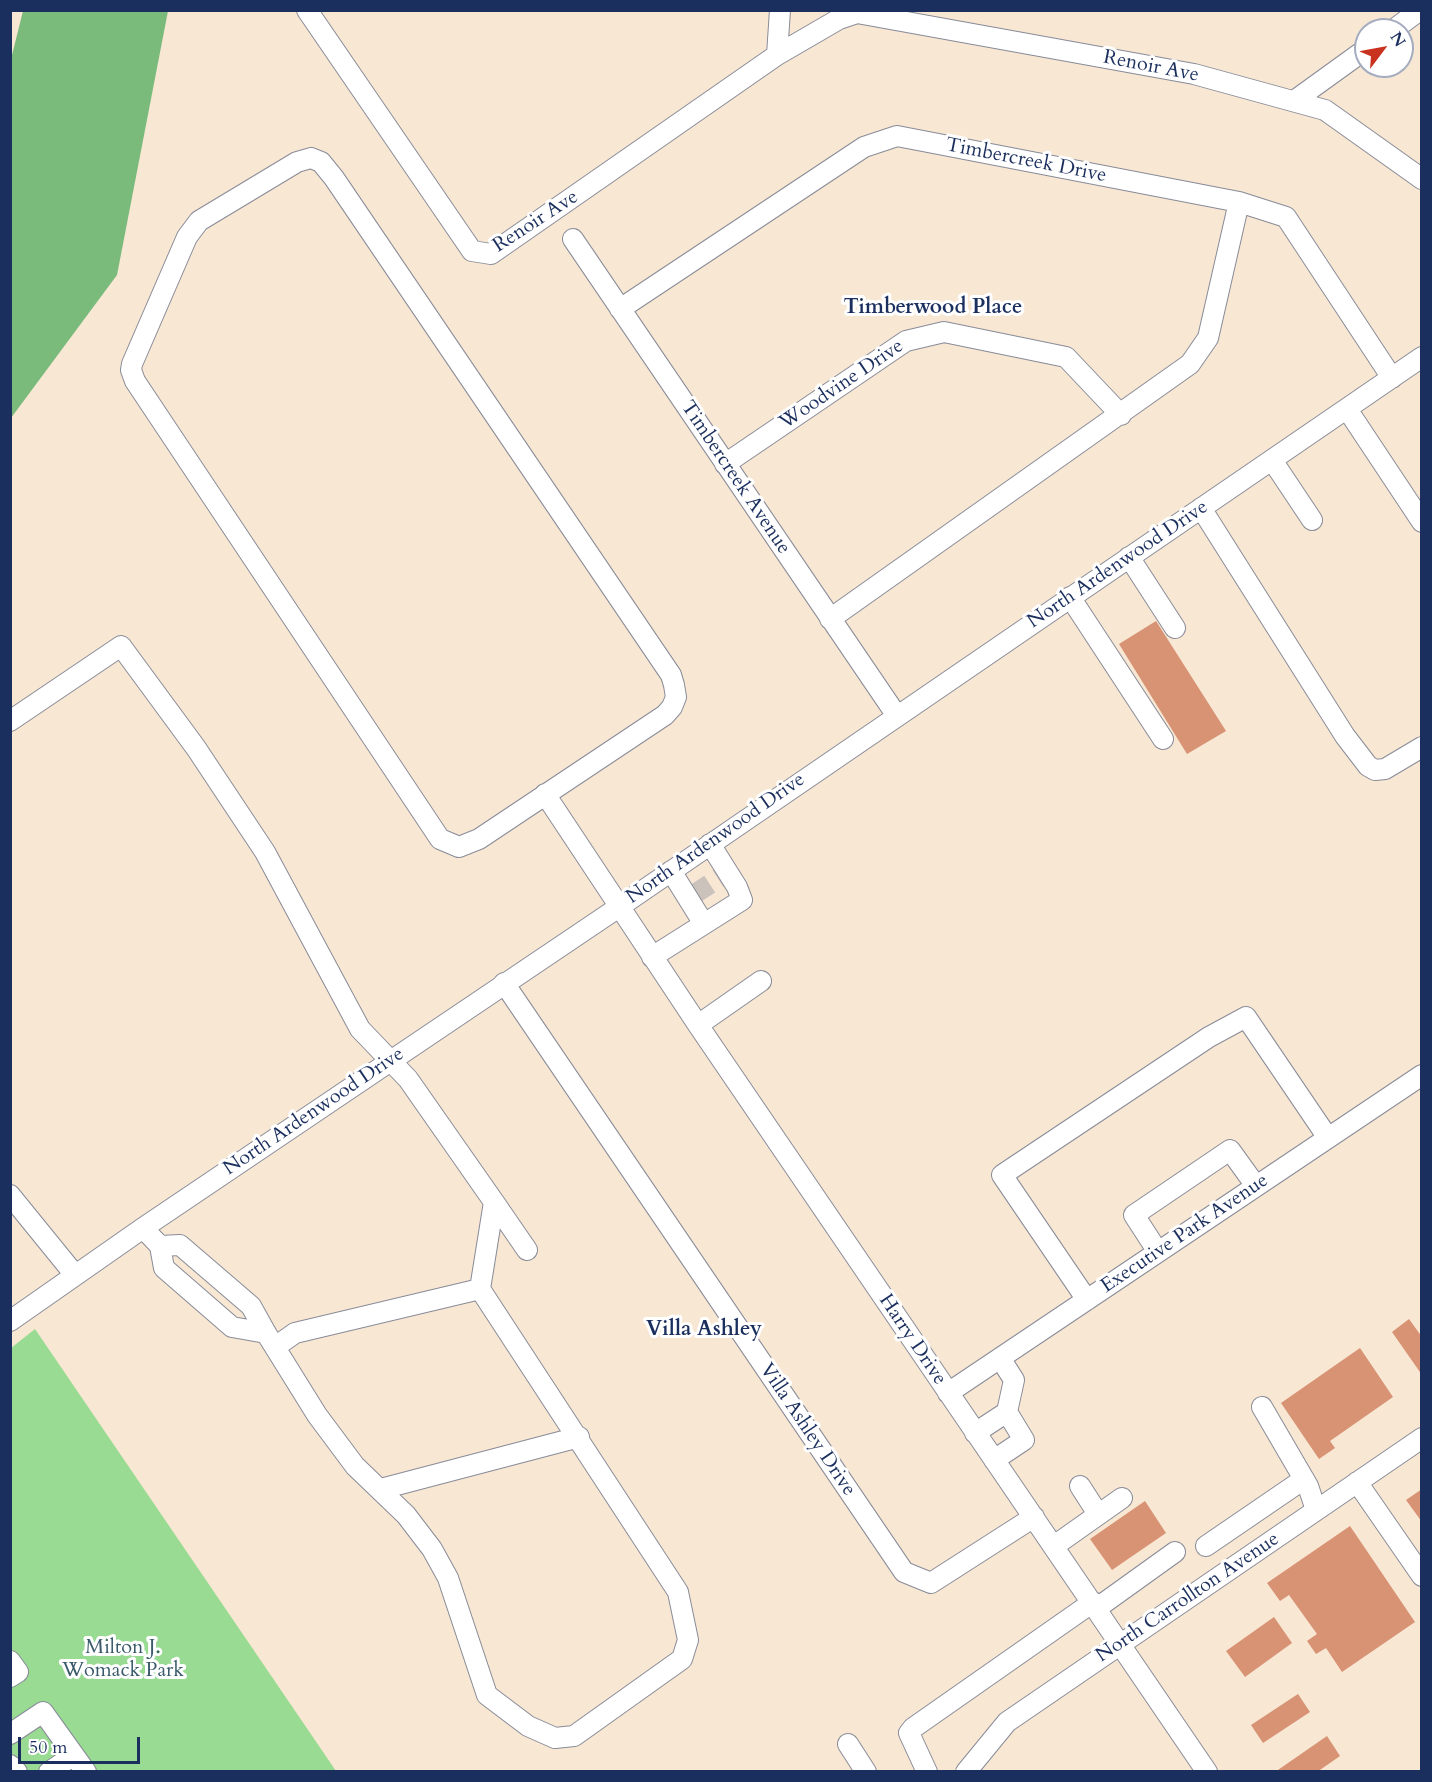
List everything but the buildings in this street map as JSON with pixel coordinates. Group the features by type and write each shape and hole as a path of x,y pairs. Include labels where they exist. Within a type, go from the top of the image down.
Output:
{"street":[{"name":"Renoir Ave","path":"306,10 472,251 491,254 777,55 853,12 1194,74 1325,110 1422,179"},
{"path":"777,55 780,10"},
{"path":"1294,101 1354,58"},
{"name":"Timbercreek Drive","path":"620,309 864,147 897,136 1239,202 1286,217 1392,378"},
{"path":"311,158 321,162 334,178 671,675 676,698 665,715 545,794 479,838 459,847 440,839 135,381 132,364 187,237 199,221 297,162 311,158"},
{"path":"830,619 1190,364 1208,338 1239,202"},
{"name":"Timbercreek Avenue","path":"573,239 897,716"},
{"name":"Woodvine Drive","path":"725,464 906,341 944,332 1066,357 1121,415"},
{"name":"North Ardenwood Drive","path":"10,1321 143,1228 619,907 1422,357"},
{"path":"1347,409 1422,522"},
{"path":"1272,460 1312,520"},
{"path":"1201,508 1345,736 1368,766 1375,770 1385,769 1422,747"},
{"path":"1129,558 1175,628"},
{"path":"1070,597 1163,739"},
{"path":"10,721 121,646 196,748 265,852 360,1029 408,1079 527,1250"},
{"name":"Harry Drive","path":"545,794 698,1025 948,1394 1122,1644 1207,1772"},
{"path":"652,957 742,900 726,880 710,844"},
{"path":"671,871 693,900 705,924"},
{"path":"698,1025 761,981"},
{"name":"Villa Ashley Drive","path":"504,983 904,1572 932,1584 1034,1517"},
{"path":"1087,1300 1002,1175 1209,1037 1245,1017 1328,1138"},
{"name":"Executive Park Avenue","path":"948,1394 1422,1075"},
{"path":"1158,1252 1134,1215 1230,1150 1256,1186"},
{"path":"10,1195 75,1275"},
{"path":"160,1246 180,1245 251,1306 316,1415 355,1466 381,1489 432,1549 448,1578 486,1695 528,1726 555,1738 574,1736 682,1659 688,1640 678,1592 579,1437 480,1289 494,1202"},
{"path":"143,1228 160,1246 164,1268 232,1327 271,1340 480,1289"},
{"path":"975,1433 1006,1412 1014,1380 1000,1358"},
{"path":"1262,1407 1304,1479 1316,1510"},
{"path":"994,1461 1024,1440 1006,1412"},
{"path":"381,1489 579,1437"},
{"name":"North Carrollton Avenue","path":"966,1772 1007,1722 1422,1438"},
{"path":"1206,1546 1304,1479"},
{"path":"1357,1482 1422,1576"},
{"path":"1080,1486 1098,1514"},
{"path":"1054,1546 1122,1498"},
{"path":"1264,1506 1282,1533"},
{"path":"1223,1535 1241,1562"},
{"path":"927,1772 909,1733 913,1728 1175,1552"},
{"path":"10,1661 18,1672 10,1677"},
{"path":"10,1734 44,1712 86,1772"},
{"path":"848,1743 866,1772"},
{"path":"49,1772 74,1755"},
{"path":"10,1765 17,1772"}],"green space":[{"path":"23,11 168,11 117,275 11,418 10,63"},
{"name":"Milton J. Womack Park","path":"35,1329 336,1771 11,1771 11,1348"}],"tunnel":[{"path":"693,895 719,878"}],"district":[{"name":"Timberwood Place","path":"933,308"},
{"name":"Villa Ashley","path":"704,1330"}]}
